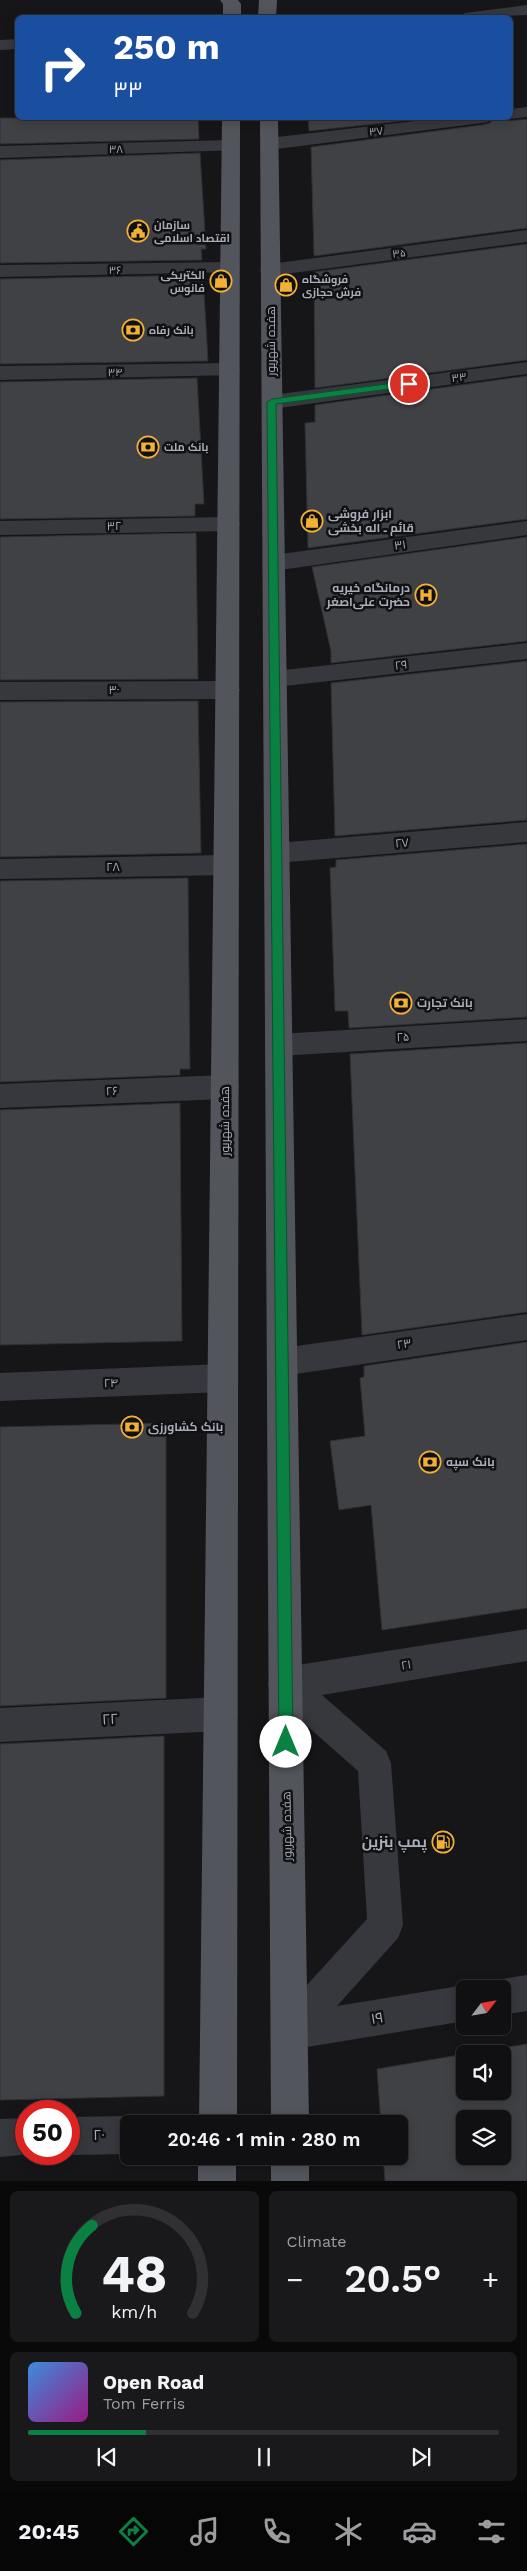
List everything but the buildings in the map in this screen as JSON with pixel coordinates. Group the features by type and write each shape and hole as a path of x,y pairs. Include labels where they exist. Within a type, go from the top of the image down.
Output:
{"main road":[{"path":"229,0 232,4 232,15"},
{"path":"267,15 268,0"},
{"name":"هفده شهریور","path":"218,2115 231,120"},
{"name":"هفده شهریور","path":"269,131 290,2115"},
{"path":"217,2165 217,2181"},
{"path":"290,2165 290,2181"}],"street":[{"path":"488,15 527,10"},
{"path":"0,45 15,44"},
{"path":"513,114 527,112"},
{"name":"۳۷","path":"269,131 449,120"},
{"name":"۳۸","path":"0,152 231,146"},
{"name":"۳۵","path":"270,270 527,236"},
{"name":"۳۶","path":"0,271 230,268"},
{"name":"۳۳","path":"272,402 527,368"},
{"name":"۳۴","path":"0,373 230,370"},
{"name":"۳۲","path":"0,528 229,524"},
{"name":"۳۱","path":"273,563 527,528"},
{"name":"۲۹","path":"274,679 527,651"},
{"name":"۳۰","path":"0,691 228,690"},
{"name":"۲۷","path":"277,854 527,832"},
{"name":"۲۸","path":"0,869 226,865"},
{"name":"۲۵","path":"279,1044 527,1030"},
{"name":"۲۶","path":"0,1096 225,1087"},
{"name":"۲۳","path":"282,1362 527,1327"},
{"name":"۲۴","path":"0,1388 223,1378"},
{"name":"۲۱","path":"286,1684 527,1645"},
{"path":"286,1684 374,1763 385,1926 289,2032"},
{"name":"۲۲","path":"0,1724 221,1714"},
{"path":"511,1996 527,1994"},
{"name":"۱۹","path":"289,2032 456,2005"},
{"name":"۲۰","path":"80,2136 120,2135"},
{"path":"0,2138 15,2137"}],"place":[{"name":"سازمان اقتصاد اسلامی","path":"138,231"},
{"name":"الکتریکی فانوس","path":"221,281"},
{"name":"فروشگاه فرش حجازی","path":"286,285"},
{"name":"بانک رفاه","path":"133,330"},
{"name":"بانک ملت","path":"148,447"},
{"name":"ابزار فروشی قائم ـ اله بخشی","path":"312,521"},
{"name":"درمانگاه خیریه حضرت علی‌اصغر","path":"426,595"},
{"name":"بانک تجارت","path":"401,1003"},
{"name":"بانک کشاورزی","path":"132,1427"},
{"name":"بانک سپه","path":"430,1462"},
{"name":"پمپ بنزین","path":"443,1842"}],"route":[{"path":"286,1742 272,402 409,384"}]}
